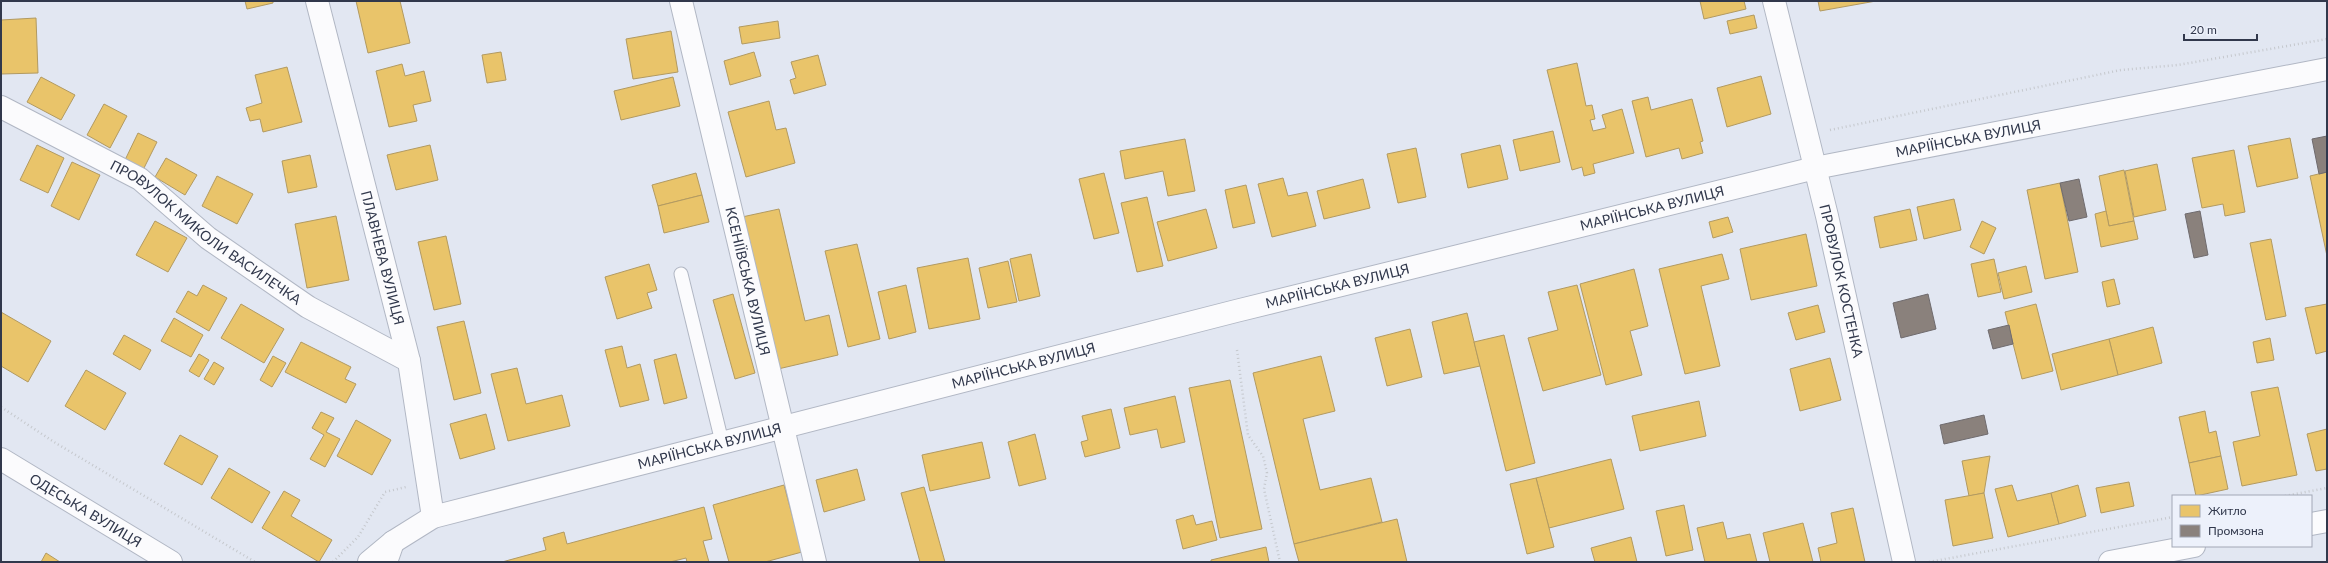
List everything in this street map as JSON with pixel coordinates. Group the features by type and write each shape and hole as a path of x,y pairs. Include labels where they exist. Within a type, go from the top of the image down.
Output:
{"street":[{"name":"ПЛАВНЕВА ВУЛИЦЯ","path":"317,1 409,361 433,517"},
{"name":"КСЕНІЇВСЬКА ВУЛИЦЯ","path":"681,1 815,562"},
{"name":"ПРОВУЛОК КОСТЕНКА","path":"1774,1 1815,168 1904,562"},
{"name":"МАРІЇНСЬКА ВУЛИЦЯ","path":"369,562 394,542 433,517 1236,311 1815,168 2327,69"},
{"name":"ПРОВУЛОК МИКОЛИ ВАСИЛЕЧКА","path":"1,107 140,179 208,238 308,307 409,361"},
{"name":"ОДЕСЬКА ВУЛИЦЯ","path":"1,459 170,562"},
{"path":"2312,524 2327,521"},
{"path":"386,562 394,542"},
{"path":"2110,562 2189,547"}],"lane":[{"path":"681,274 722,442"}],"path":[{"path":"1807,134 2121,70 2178,65 2327,39"},
{"path":"1237,350 1248,434 1251,442 1263,456 1267,473 1264,489 1280,562"},
{"path":"1,407 54,442 255,562"},
{"path":"333,562 358,537 384,492 428,482"},
{"path":"2290,495 2327,488"},
{"path":"1929,562 2172,517"}],"building: Житло":[{"path":"245,1 273,1 273,3 247,9"},
{"path":"356,1 400,1 410,43 368,53"},
{"path":"1700,1 1744,1 1746,9 1704,19"},
{"path":"1818,1 1876,1 1820,11"},
{"path":"1754,15 1757,28 1730,34 1727,21"},
{"path":"36,18 38,73 1,74 1,20"},
{"path":"778,21 780,38 742,44 739,27"},
{"path":"671,31 678,72 633,79 626,39"},
{"path":"501,52 506,80 487,83 482,55"},
{"path":"754,52 761,76 730,85 724,61"},
{"path":"818,55 826,85 794,94 790,80 796,78 791,62"},
{"path":"1577,63 1586,106 1592,105 1595,119 1590,120 1593,131 1606,128 1602,115 1622,109 1634,153 1593,164 1595,173 1584,176 1582,167 1572,170 1547,70"},
{"path":"402,64 405,76 424,71 431,101 413,105 417,121 389,127 376,71"},
{"path":"287,67 302,122 263,132 260,119 250,121 246,108 262,103 255,75"},
{"path":"1761,76 1771,114 1727,127 1717,88"},
{"path":"41,77 75,95 61,120 27,102"},
{"path":"673,77 680,106 621,120 614,91"},
{"path":"1648,97 1651,110 1692,99 1703,141 1700,142 1703,153 1682,159 1679,148 1646,157 1632,101"},
{"path":"769,101 776,130 786,128 795,163 746,177 728,112"},
{"path":"104,104 127,116 110,148 87,135"},
{"path":"1553,131 1560,162 1520,171 1513,140"},
{"path":"138,133 157,142 143,170 125,160"},
{"path":"2290,138 2298,178 2257,187 2248,146"},
{"path":"1185,139 1195,191 1168,196 1163,171 1125,179 1120,151"},
{"path":"37,145 64,158 48,193 20,180"},
{"path":"430,145 438,180 396,190 387,155"},
{"path":"1500,145 1508,179 1468,188 1461,154"},
{"path":"1416,148 1426,197 1398,203 1387,154"},
{"path":"2234,150 2245,212 2225,216 2223,204 2202,208 2192,158"},
{"path":"310,155 317,187 288,193 282,161"},
{"path":"166,158 197,175 185,195 155,177"},
{"path":"72,162 100,175 79,220 51,206"},
{"path":"2157,164 2166,210 2134,217 2125,171"},
{"path":"2124,170 2134,221 2109,226 2099,176"},
{"path":"2327,172 2327,256 2310,176"},
{"path":"696,173 702,195 658,206 652,185"},
{"path":"1104,173 1119,233 1094,239 1079,179"},
{"path":"217,176 253,194 237,224 202,206"},
{"path":"1283,178 1288,196 1307,192 1316,226 1272,237 1258,184"},
{"path":"1363,179 1370,208 1324,219 1317,191"},
{"path":"2060,183 2078,272 2045,279 2027,190"},
{"path":"1246,185 1255,223 1233,228 1225,190"},
{"path":"702,195 709,222 664,233 658,206"},
{"path":"1147,197 1163,266 1137,272 1121,203"},
{"path":"1954,199 1961,230 1924,239 1917,207"},
{"path":"779,209 805,321 829,315 838,355 778,369 742,217"},
{"path":"1206,209 1217,248 1168,261 1157,222"},
{"path":"1910,209 1917,240 1880,248 1874,217"},
{"path":"2106,211 2109,226 2134,221 2138,239 2101,247 2095,214"},
{"path":"336,216 349,280 307,288 295,224"},
{"path":"1728,217 1733,232 1713,238 1709,222"},
{"path":"155,221 187,238 168,272 136,255"},
{"path":"1982,221 1996,228 1984,254 1970,247"},
{"path":"1806,234 1817,286 1751,300 1740,249"},
{"path":"446,236 461,304 434,310 418,242"},
{"path":"2271,239 2286,316 2266,320 2250,243"},
{"path":"857,244 880,339 848,347 825,251"},
{"path":"1031,254 1040,296 1019,301 1010,259"},
{"path":"1722,254 1729,279 1701,286 1720,366 1685,374 1659,269"},
{"path":"968,258 980,319 929,329 917,268"},
{"path":"1994,259 2001,292 1978,297 1971,264"},
{"path":"1008,261 1017,302 988,308 979,268"},
{"path":"649,264 657,290 647,293 652,308 617,319 605,277"},
{"path":"2026,266 2032,292 2004,299 1998,273"},
{"path":"1634,269 1648,326 1630,331 1642,375 1606,385 1580,284"},
{"path":"2114,279 2120,304 2107,307 2102,282"},
{"path":"203,285 227,298 209,331 176,312 188,291 197,296"},
{"path":"906,285 916,332 889,339 878,292"},
{"path":"1577,285 1601,375 1543,391 1528,338 1558,330 1548,292"},
{"path":"733,294 755,373 735,379 713,300"},
{"path":"241,304 284,329 264,363 221,338"},
{"path":"2036,304 2053,371 2022,379 2005,312"},
{"path":"2327,304 2327,351 2316,354 2305,308"},
{"path":"1818,305 1825,332 1796,340 1788,313"},
{"path":"1,312 51,341 28,382 1,366"},
{"path":"1467,313 1480,366 1444,374 1432,322"},
{"path":"174,318 203,335 191,357 161,341"},
{"path":"464,321 481,393 454,400 437,327"},
{"path":"2153,327 2162,363 2118,375 2109,339"},
{"path":"1410,329 1422,377 1387,386 1375,338"},
{"path":"124,335 151,350 140,370 113,354"},
{"path":"1504,335 1535,463 1506,471 1474,342"},
{"path":"2270,338 2274,360 2257,363 2253,342"},
{"path":"2109,339 2118,375 2061,390 2052,354"},
{"path":"301,342 351,367 345,379 356,384 346,403 285,372"},
{"path":"622,346 627,368 640,364 649,400 620,407 605,350"},
{"path":"199,354 209,360 199,377 189,371"},
{"path":"676,354 687,398 664,404 654,360"},
{"path":"273,356 286,363 272,387 260,380"},
{"path":"1321,356 1335,411 1303,419 1320,490 1371,478 1382,522 1294,544 1253,373"},
{"path":"1830,358 1841,400 1800,411 1790,369"},
{"path":"214,362 224,368 214,385 204,379"},
{"path":"517,368 526,404 562,395 570,426 508,441 491,374"},
{"path":"86,370 126,393 105,430 65,406"},
{"path":"1230,380 1262,529 1220,538 1189,388"},
{"path":"2278,387 2297,475 2242,486 2233,442 2260,436 2251,392"},
{"path":"1175,396 1185,442 1161,448 1157,429 1130,435 1124,408"},
{"path":"1699,401 1706,436 1640,451 1632,416"},
{"path":"1111,409 1120,448 1085,457 1081,442 1088,440 1082,416"},
{"path":"2205,411 2209,433 2216,431 2221,456 2189,463 2179,417"},
{"path":"321,412 334,418 326,432 340,439 325,467 310,459 324,435 312,428"},
{"path":"486,414 495,449 460,459 450,424"},
{"path":"356,420 391,440 372,475 337,456"},
{"path":"2327,429 2327,469 2316,471 2307,434"},
{"path":"1035,434 1046,479 1019,486 1008,442"},
{"path":"180,435 218,456 202,485 164,464"},
{"path":"982,442 990,478 930,491 922,455"},
{"path":"1990,456 1984,493 1969,496 1962,461"},
{"path":"2221,456 2228,489 2196,495 2189,463"},
{"path":"1611,459 1624,509 1549,528 1536,478"},
{"path":"229,468 270,492 252,523 211,498"},
{"path":"857,469 865,500 824,512 816,480"},
{"path":"1536,478 1554,547 1527,554 1510,484"},
{"path":"2129,482 2134,506 2101,513 2096,488"},
{"path":"784,485 802,552 765,562 729,562 713,505"},
{"path":"2012,485 2017,501 2051,493 2059,524 2008,537 1995,489"},
{"path":"2078,485 2086,516 2059,524 2051,493"},
{"path":"924,487 945,562 920,562 901,493"},
{"path":"284,491 300,500 291,516 332,540 319,562 262,528"},
{"path":"1984,493 1993,538 1953,546 1945,500"},
{"path":"1684,505 1693,550 1666,556 1656,511"},
{"path":"704,507 712,539 703,541 709,562 687,562 686,558 670,562 502,562 546,550 543,538 564,532 567,544"},
{"path":"1853,508 1865,562 1821,562 1818,548 1837,543 1831,513"},
{"path":"1193,515 1196,525 1212,521 1217,540 1183,549 1176,520"},
{"path":"1397,519 1407,562 1299,562 1294,544"},
{"path":"1723,522 1727,539 1750,534 1757,562 1705,562 1697,528"},
{"path":"1803,523 1813,562 1770,562 1763,533"},
{"path":"1631,537 1637,562 1595,562 1591,548"},
{"path":"1266,547 1269,562 1211,562 1211,560"},
{"path":"46,553 60,562 41,562"}],"building: Промзона":[{"path":"2327,136 2327,172 2319,174 2312,139"},
{"path":"2079,179 2087,217 2069,221 2060,183"},
{"path":"2200,211 2208,255 2194,258 2185,214"},
{"path":"1928,294 1936,329 1901,338 1893,303"},
{"path":"2009,325 2013,344 1993,349 1988,330"},
{"path":"1984,415 1988,434 1944,444 1940,425"}]}
